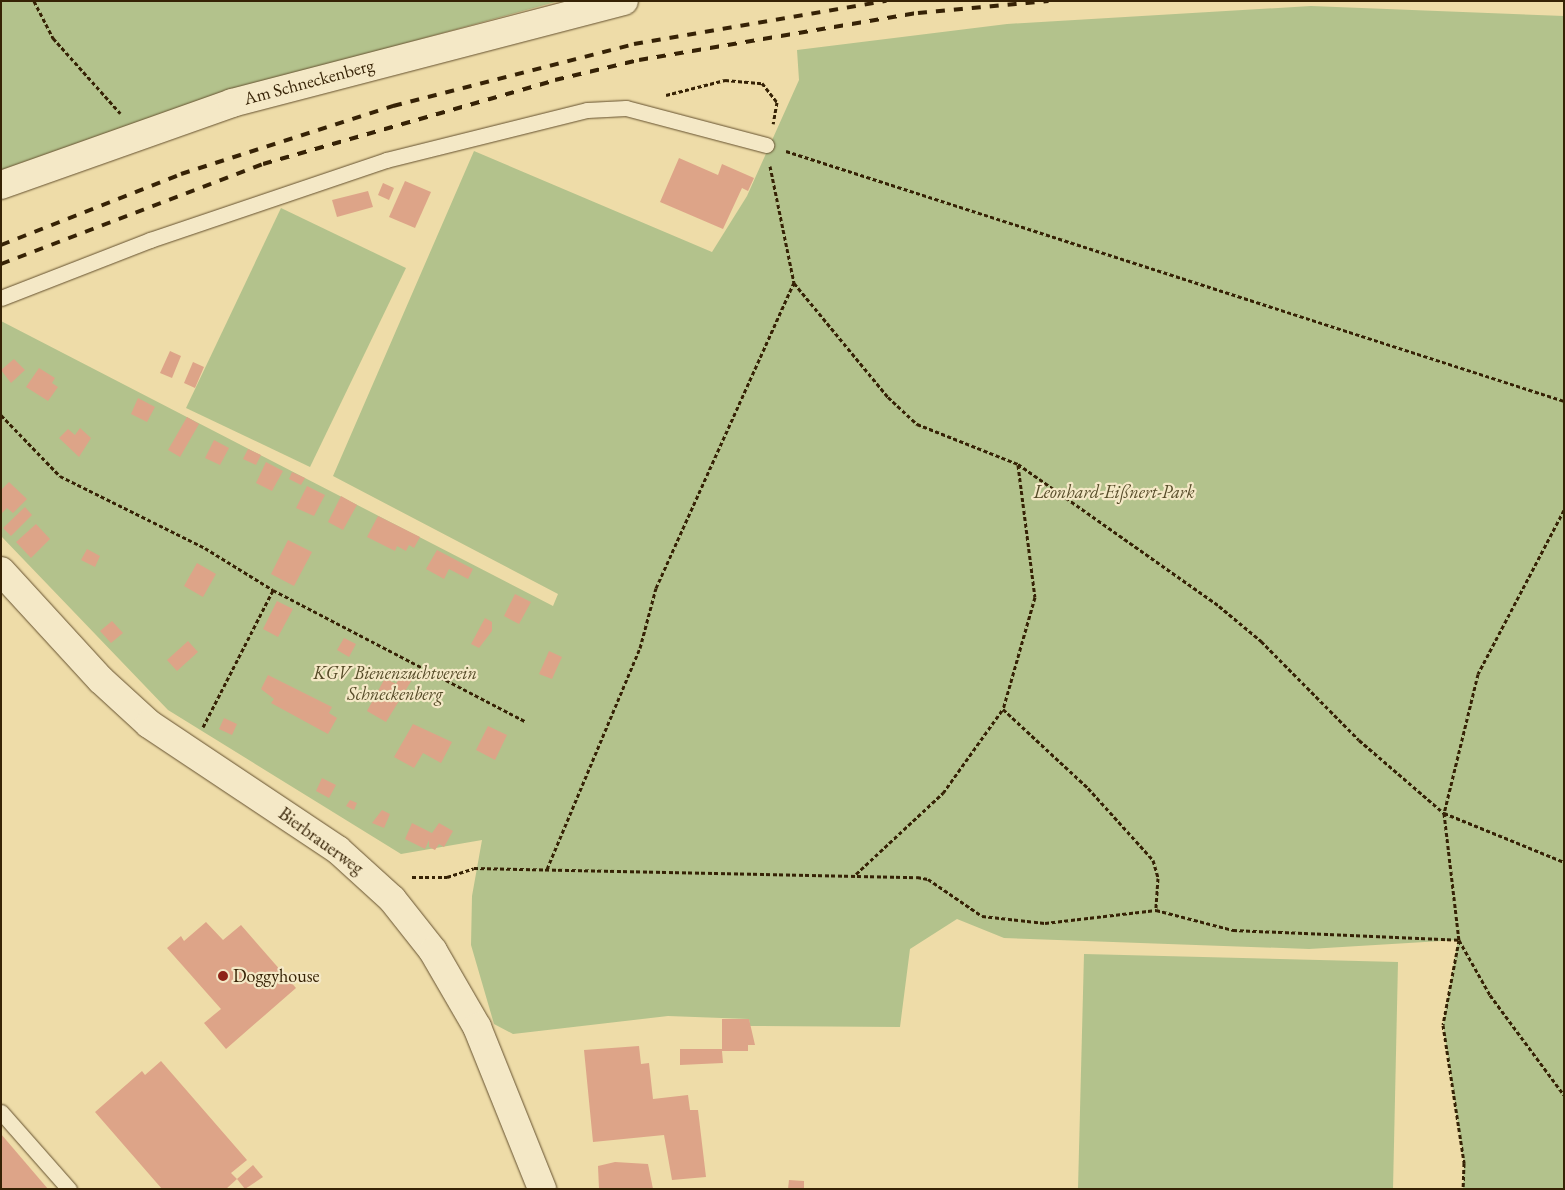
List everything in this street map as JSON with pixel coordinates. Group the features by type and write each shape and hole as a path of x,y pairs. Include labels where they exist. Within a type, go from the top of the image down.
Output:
{"street":[{"name":"Am Schneckenberg","path":"1,185 138,134 320,78 624,1"},
{"name":"Bierbrauerweg","path":"1,571 101,680 149,724 314,834 371,877 414,926 460,993 493,1062 542,1189"}],"lane":[{"path":"1,298 150,240 386,160 587,110 626,108 766,145"},
{"path":"1,1112 68,1189"}],"path":[{"path":"34,1 53,38 138,134"},
{"path":"626,108 725,80 762,83 777,102 766,145 794,283 888,397 917,424 1018,464 1219,606 1261,641 1360,740 1444,813 1564,862"},
{"path":"766,145 1564,401"},
{"path":"547,869 640,648 656,588 794,283"},
{"path":"1,415 60,476 205,548 273,590 525,721"},
{"path":"856,874 943,793 1003,709 1035,597 1018,464"},
{"path":"1464,1189 1464,1163 1443,1025 1459,940 1444,813 1478,674 1564,510"},
{"path":"190,753 273,590"},
{"path":"1003,709 1088,788 1153,860 1158,878 1156,910"},
{"path":"371,877 447,877 474,868 856,874 928,879 982,916 1044,923 1156,910 1233,930 1459,940"},
{"path":"1459,940 1490,995 1564,1095"}],"green space":[{"path":"1,1 559,1 202,99 1,170"},
{"name":"Leonhard-Eißnert-Park","path":"1311,6 1564,16 1564,1189 1463,1189 1464,1163 1443,1025 1458,940 1309,949 1004,938 957,919 910,949 900,1027 750,1026 749,1019 668,1016 513,1034 494,1024 471,945 472,896 482,840 401,854 168,710 1,536 1,321 553,606 558,594 333,476 474,151 712,252 747,196 799,80 797,50 1007,24"},
{"path":"281,208 406,268 310,467 186,408"},
{"path":"1084,954 1398,962 1393,1189 1078,1189"}],"building":[{"path":"679,158 718,175 722,164 754,178 748,191 742,188 723,229 660,202"},
{"path":"405,181 431,192 415,228 389,217"},
{"path":"383,183 394,188 389,200 378,195"},
{"path":"368,191 373,207 337,217 332,200"},
{"path":"170,351 181,356 172,378 160,373"},
{"path":"14,359 25,370 11,383 1,370"},
{"path":"193,362 204,367 195,388 184,383"},
{"path":"39,368 55,378 52,383 58,387 48,401 26,387"},
{"path":"138,398 155,407 147,422 131,414"},
{"path":"187,417 199,424 180,457 168,450"},
{"path":"80,428 91,438 79,457 59,438 68,429 75,435"},
{"path":"214,440 229,448 220,465 205,458"},
{"path":"248,449 261,455 256,465 243,459"},
{"path":"266,462 283,471 272,491 256,483"},
{"path":"292,472 305,478 301,485 289,479"},
{"path":"9,482 27,499 13,513 7,508 1,514 1,490"},
{"path":"307,486 325,495 314,516 296,508"},
{"path":"341,496 357,505 343,530 328,522"},
{"path":"25,507 32,515 11,536 3,528"},
{"path":"378,516 420,537 414,548 409,545 406,551 397,546 395,551 367,537"},
{"path":"36,524 50,539 31,558 16,542"},
{"path":"288,540 312,552 294,586 271,574"},
{"path":"87,549 100,556 95,567 81,560"},
{"path":"437,550 473,569 468,579 449,569 444,579 426,569"},
{"path":"197,563 216,574 203,597 184,586"},
{"path":"515,594 531,602 519,624 504,616"},
{"path":"277,601 293,609 278,637 263,629"},
{"path":"485,618 492,622 492,631 479,648 471,644"},
{"path":"112,621 123,633 111,643 100,631"},
{"path":"344,638 356,644 349,657 337,650"},
{"path":"188,641 198,652 177,671 167,660"},
{"path":"549,651 562,657 552,679 539,674"},
{"path":"404,669 415,675 386,722 367,711 385,678 396,684"},
{"path":"268,675 332,707 329,713 337,718 328,734 271,703 274,699 261,689"},
{"path":"224,718 237,724 232,735 219,729"},
{"path":"413,724 452,742 441,763 423,753 414,768 394,757"},
{"path":"488,726 507,735 495,760 476,750"},
{"path":"322,778 336,785 329,798 316,791"},
{"path":"350,800 357,803 354,810 346,806"},
{"path":"382,810 390,814 384,828 372,823"},
{"path":"412,823 432,833 439,823 453,831 444,847 439,844 435,850 429,847 429,840 425,849 405,839"},
{"name":"Doggyhouse","path":"206,922 223,940 241,925 296,988 226,1049 204,1023 221,1009 167,948 181,936 184,941"},
{"path":"722,1019 749,1019 755,1045 748,1045 748,1051 722,1051 723,1063 680,1065 680,1049 722,1049"},
{"path":"639,1046 641,1064 649,1063 653,1099 688,1095 690,1110 698,1110 706,1177 672,1180 664,1135 593,1142 584,1050"},
{"path":"161,1061 247,1160 231,1173 237,1179 226,1189 162,1189 95,1112 142,1071 145,1075"},
{"path":"1,1134 48,1189 1,1189"},
{"path":"615,1162 648,1164 653,1189 599,1189 598,1166"},
{"path":"253,1165 263,1177 245,1189 237,1179"},
{"path":"789,1180 804,1181 804,1189 788,1189"}],"railway":[{"path":"1,245 181,174 393,106 634,44 886,1"},
{"path":"1,264 263,164 555,80 639,60 918,13 1048,1"}],"place":[{"name":"Doggyhouse","path":"223,976"}],"park label":[{"name":"KGV Bienenzuchtverein Schneckenberg","path":"395,684"}]}
